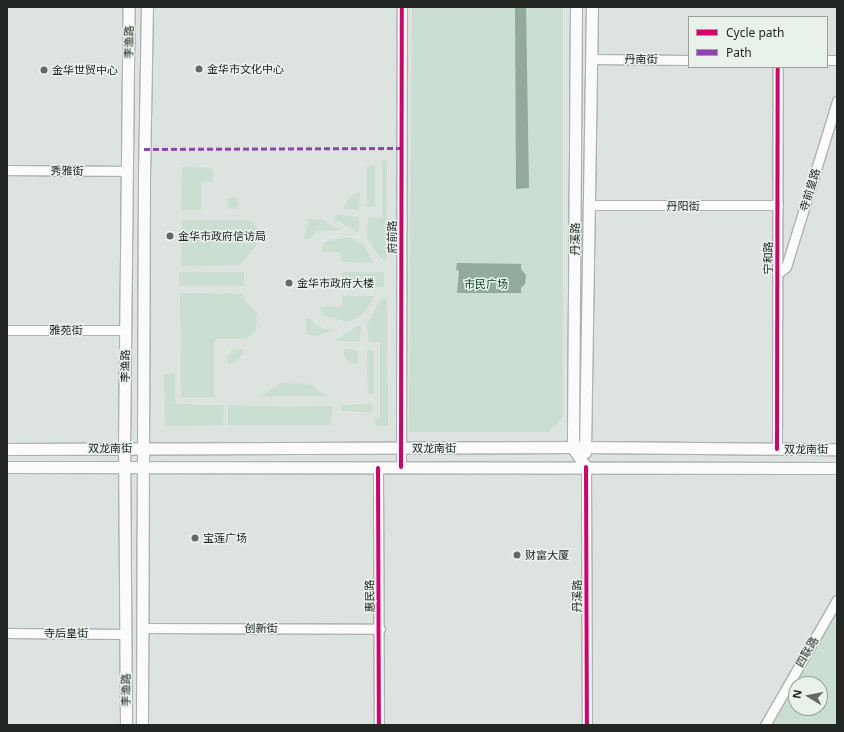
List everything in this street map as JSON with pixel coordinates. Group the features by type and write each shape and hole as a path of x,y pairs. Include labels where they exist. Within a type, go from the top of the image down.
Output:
{"main road":[{"name":"李渔路","path":"126,725 124,448 129,7"},
{"name":"李渔路","path":"142,725 142,467 147,7"},
{"name":"丹溪路","path":"573,448 576,7"},
{"name":"丹溪路","path":"586,467 585,447 589,322 592,7"},
{"name":"双龙南街","path":"7,449 585,447 837,450"},
{"path":"573,448 586,467"},
{"name":"双龙南街","path":"7,467 837,468"}],"street":[{"name":"府前路","path":"401,467 402,7"},
{"name":"丹南街","path":"592,59 688,60"},
{"name":"宁和路","path":"777,449 778,68"},
{"name":"寺前皇路","path":"777,274 786,267 837,101"},
{"name":"秀雅街","path":"7,170 126,172"},
{"name":"丹阳街","path":"589,205 778,206"},
{"name":"雅苑街","path":"7,330 125,330"},
{"name":"丹溪路","path":"586,467 587,725"},
{"name":"惠民路","path":"378,468 380,629 379,725"},
{"name":"四联路","path":"765,725 837,600"},
{"name":"创新街","path":"143,628 380,629"},
{"name":"寺后皇街","path":"7,633 126,634"}],"green space":[{"name":"市民广场","path":"412,7 563,7 563,416 549,432 409,432"},
{"path":"387,160 386,262 380,257 367,238 368,217 382,218 382,161"},
{"path":"367,166 375,166 375,207 367,207"},
{"path":"182,167 209,168 213,171 213,182 201,182 201,210 181,210"},
{"path":"360,191 359,210 343,208 350,197"},
{"path":"231,197 235,197 239,203 235,209 231,209 227,205 227,201"},
{"path":"336,215 359,217 359,232 356,232 335,219"},
{"path":"309,219 323,220 339,230 316,231 310,239 304,239"},
{"path":"182,220 249,220 257,227 256,246 240,265 181,266"},
{"path":"350,237 363,245 374,263 342,262 341,252 322,252 322,247 327,241"},
{"path":"179,272 244,272 244,286 179,286"},
{"path":"342,272 384,272 384,287 342,287"},
{"path":"180,293 243,294 245,302 257,312 256,330 248,338 216,339 214,344 214,397 181,397"},
{"path":"342,296 374,296 366,310 358,318 345,321 323,315 320,307 342,306"},
{"path":"387,297 388,426 376,426 375,418 380,417 380,342 369,342 367,325 379,302"},
{"path":"306,319 310,319 314,324 324,329 336,329 317,336 308,335 306,329"},
{"path":"358,326 361,327 360,341 335,341"},
{"path":"348,348 357,352 358,362 355,364 352,364 345,358 344,352 345,349"},
{"path":"233,349 243,349 243,354 235,362 228,364 227,358"},
{"path":"367,350 374,351 374,394 368,394"},
{"path":"164,374 175,374 175,404 224,405 223,425 167,426 165,424"},
{"path":"282,383 310,384 326,396 260,396"},
{"path":"372,404 372,412 341,411 342,405"},
{"path":"228,405 284,407 332,406 331,425 228,425"},
{"path":"837,608 837,725 770,725 788,694 788,716 828,716 828,676 798,676"}],"shaded area":[{"path":"515,7 526,7 529,188 516,189"},
{"path":"457,263 521,264 521,269 526,275 525,284 521,288 521,293 457,293 459,271 456,270"}],"marked path":[{"path":"144,149 402,148"}],"cycle path":[{"path":"401,467 402,7"},
{"path":"777,449 778,68"},
{"path":"586,467 587,725"},
{"path":"378,468 379,725"}],"place":[{"name":"金华市文化中心","path":"199,69"},
{"name":"金华世贸中心","path":"44,70"},
{"name":"金华市政府信访局","path":"170,236"},
{"name":"金华市政府大楼","path":"289,283"},
{"name":"宝莲广场","path":"195,538"},
{"name":"财富大厦","path":"517,555"}]}
